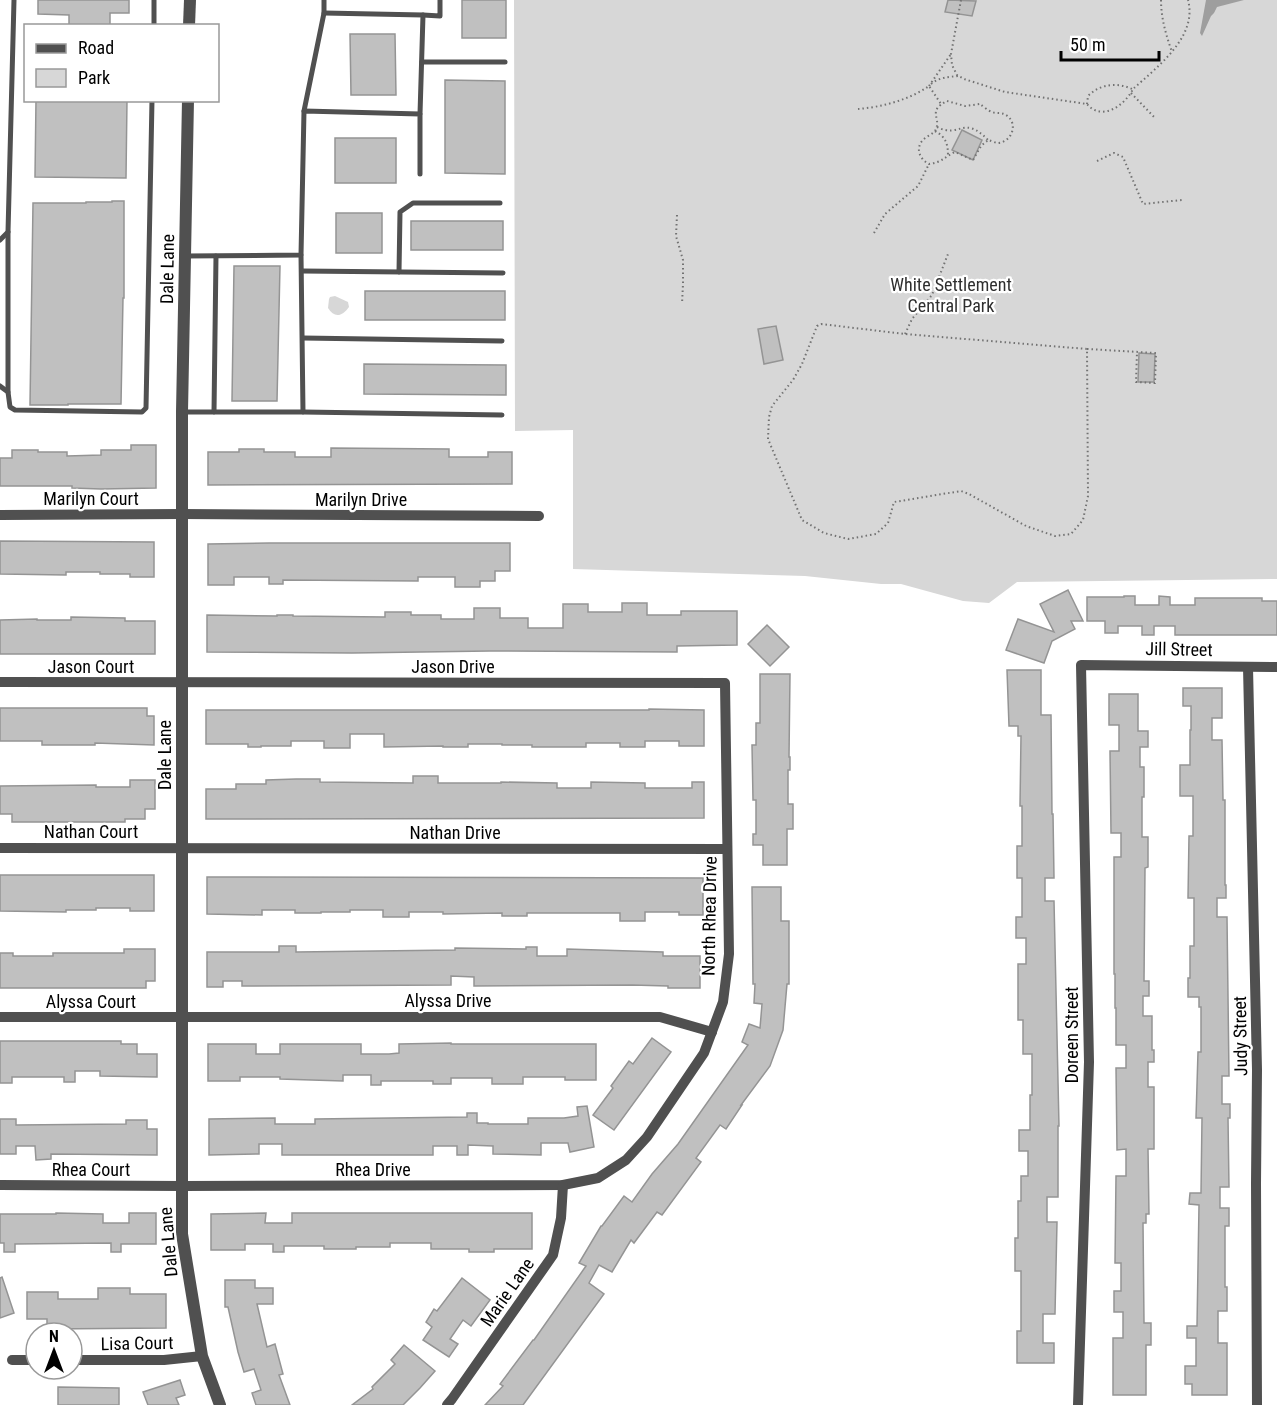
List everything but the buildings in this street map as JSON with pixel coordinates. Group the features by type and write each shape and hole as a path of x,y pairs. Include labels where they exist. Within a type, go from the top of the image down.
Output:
{"street":[{"path":"189,24 190,0"},
{"name":"Dale Lane","path":"188,102 182,412 182,1234 202,1356 220,1405"},
{"name":"Marilyn Court","path":"0,515 182,514"},
{"name":"Marilyn Drive","path":"182,514 539,516"},
{"name":"Jill Street","path":"1081,665 1277,667"},
{"name":"Doreen Street","path":"1078,1405 1089,1062 1081,665"},
{"name":"Judy Street","path":"1248,667 1257,1070 1257,1405"},
{"name":"Jason Court","path":"0,682 182,682"},
{"name":"Jason Drive","path":"182,682 724,683"},
{"name":"North Rhea Drive","path":"563,1185 598,1178 626,1160 647,1137 704,1053 723,1002 729,954 724,683"},
{"name":"Nathan Court","path":"0,848 182,848"},
{"name":"Nathan Drive","path":"182,848 727,849"},
{"name":"Alyssa Court","path":"0,1017 182,1017"},
{"name":"Alyssa Drive","path":"182,1017 660,1017 712,1032"},
{"name":"Rhea Court","path":"0,1185 182,1186"},
{"name":"Rhea Drive","path":"182,1186 563,1185"},
{"name":"Marie Lane","path":"447,1405 553,1255 561,1218 563,1185"},
{"name":"Lisa Court","path":"84,1360 164,1360 202,1356"},
{"path":"12,1360 24,1360"}],"lane":[{"path":"14,0 8,232 8,392 10,407 15,410 142,412 146,408 152,102"},
{"path":"154,0 154,24"},
{"path":"303,412 304,111 324,13 324,0"},
{"path":"324,13 440,16 440,0"},
{"path":"420,174 423,15"},
{"path":"422,62 505,62"},
{"path":"304,111 420,114"},
{"path":"399,272 400,212 413,203 500,203"},
{"path":"0,240 8,232"},
{"path":"185,256 302,255"},
{"path":"214,412 216,256"},
{"path":"302,271 503,273"},
{"path":"303,338 502,341"},
{"path":"0,386 8,392"},
{"path":"182,412 502,416"}],"path":[{"path":"961,0 951,54 952,65 959,76 1005,92 1087,104 1098,112 1110,111 1123,103 1133,89 1172,52 1188,26 1188,0"},
{"path":"1161,0 1161,10 1172,52"},
{"path":"929,86 951,54"},
{"path":"858,109 887,104 918,93 938,79 959,76"},
{"path":"1087,104 1088,96 1100,87 1119,85 1133,89"},
{"path":"929,86 940,104"},
{"path":"1131,93 1155,118"},
{"path":"937,127 949,131 969,127 979,131 988,140 1000,142 1013,134 1013,124 1003,113 993,112 980,104 965,106 947,101 940,104 936,111 937,127 922,140 919,150 923,161 929,165 939,163 956,152 973,160 981,146 988,140"},
{"path":"935,131 945,139 948,156"},
{"path":"1097,161 1114,153 1123,157 1143,204 1182,200"},
{"path":"874,233 885,214 918,186 929,165"},
{"path":"677,214 676,236 682,260 682,304"},
{"path":"905,334 912,319 932,295 948,254"},
{"path":"1087,349 1088,496 1083,520 1071,534 1055,536 1026,526 969,494 961,492 894,502 888,523 876,534 848,539 824,533 802,520 768,439 769,417 772,406 793,380 802,364 817,326 821,324 905,334 1156,353 1155,383 1136,382 1137,352"}],"green space":[{"name":"White Settlement Central Park","path":"514,0 1277,0 1277,579 1017,582 989,603 963,601 901,584 805,576 573,569 573,430 515,431"},
{"path":"335,296 348,302 349,307 338,315 328,308 330,297"}],"shaded area":[{"path":"1206,0 1244,0 1217,7 1202,36 1200,33"}]}
